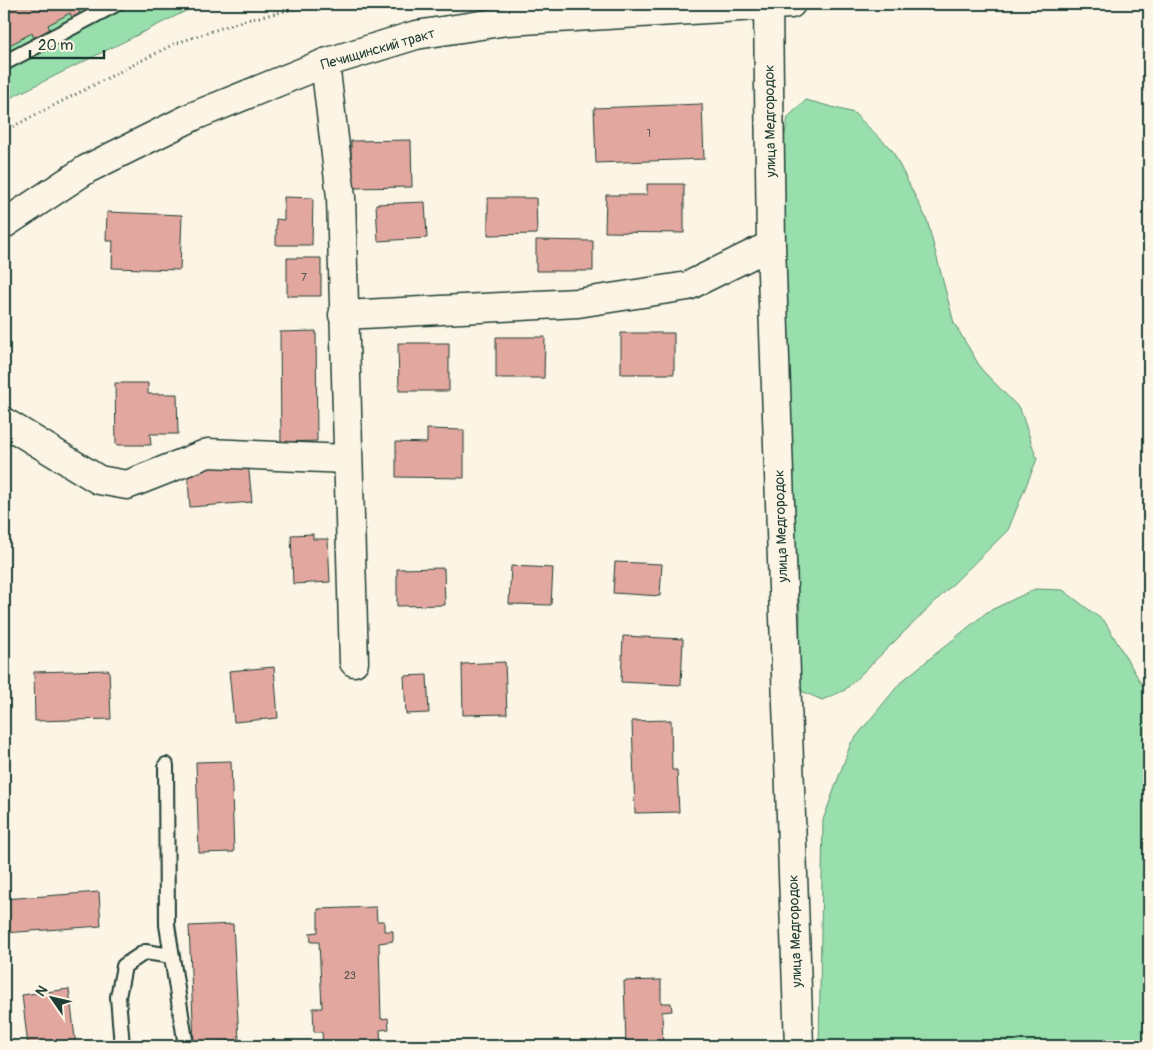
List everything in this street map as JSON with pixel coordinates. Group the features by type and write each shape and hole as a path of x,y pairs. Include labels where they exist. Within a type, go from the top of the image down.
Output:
{"street":[{"name":"Печищинский тракт","path":"4,224 87,169 194,116 325,63 416,35 508,21 776,4"},
{"name":"улица Медгородок","path":"776,4 771,245 799,1046"},
{"path":"325,63 341,197 354,662"},
{"path":"343,316 578,303 688,286 771,245"},
{"path":"4,422 99,480 126,485 208,453 347,459"}],"lane":[{"path":"4,63 116,4"},
{"path":"166,765 168,925 186,1046"},
{"path":"122,1046 118,996 124,966 145,952 172,956"}],"path":[{"path":"4,130 174,44 242,21 317,4"}],"green space":[{"path":"4,4 196,4 196,6 4,101"},
{"path":"806,100 854,113 892,150 927,220 954,323 982,370 1020,409 1037,459 1008,530 845,690 822,700 799,690 800,609 782,433 779,168 788,117"},
{"path":"1035,589 1063,590 1105,622 1147,693 1149,701 1149,1022 1143,1046 819,1046 823,820 851,743 901,682 987,612"}],"building":[{"path":"4,4 87,4 78,9 80,14 72,18 70,13 48,25 50,30 34,38 32,33 4,48"},
{"path":"702,104 704,159 596,163 594,108"},
{"path":"411,140 412,187 351,188 351,141"},
{"path":"647,184 684,184 684,233 605,232 606,195 647,195"},
{"path":"284,197 313,198 312,245 276,245 276,219 284,220"},
{"path":"488,198 536,198 537,234 488,235"},
{"path":"425,202 427,238 378,241 376,204"},
{"path":"107,212 182,215 180,270 112,268 113,241 106,241"},
{"path":"536,240 593,241 593,271 536,271"},
{"path":"287,258 321,258 321,296 287,296"},
{"path":"316,331 317,441 281,442 280,332"},
{"path":"621,333 674,333 674,374 621,374"},
{"path":"496,337 545,337 544,378 496,378"},
{"path":"398,343 449,343 449,391 399,391"},
{"path":"115,383 148,383 148,394 177,394 178,434 150,434 151,445 116,445"},
{"path":"427,429 464,430 464,478 396,477 396,442 427,443"},
{"path":"248,462 252,502 190,507 187,467"},
{"path":"313,534 313,539 328,539 330,582 293,584 291,535"},
{"path":"615,562 662,564 660,596 613,593"},
{"path":"511,566 553,568 551,605 509,604"},
{"path":"444,568 445,605 397,606 397,569"},
{"path":"623,636 683,639 681,685 621,682"},
{"path":"505,662 507,714 463,715 462,664"},
{"path":"274,667 278,718 234,722 229,671"},
{"path":"109,670 111,719 35,721 34,672"},
{"path":"427,675 429,713 406,714 404,676"},
{"path":"671,720 672,770 677,770 679,812 635,813 632,721"},
{"path":"231,761 234,852 199,853 196,762"},
{"path":"99,892 101,926 4,933 4,899"},
{"path":"376,907 377,921 384,921 384,931 393,931 393,941 379,943 381,1019 388,1018 389,1029 380,1030 381,1046 323,1046 322,1032 314,1032 313,1008 322,1008 319,942 311,942 310,933 318,932 318,909"},
{"path":"233,924 239,1040 194,1043 189,926"},
{"path":"661,980 661,1003 671,1003 672,1011 662,1012 663,1046 626,1046 624,981"},
{"path":"69,989 76,1046 28,1046 22,995"}]}
